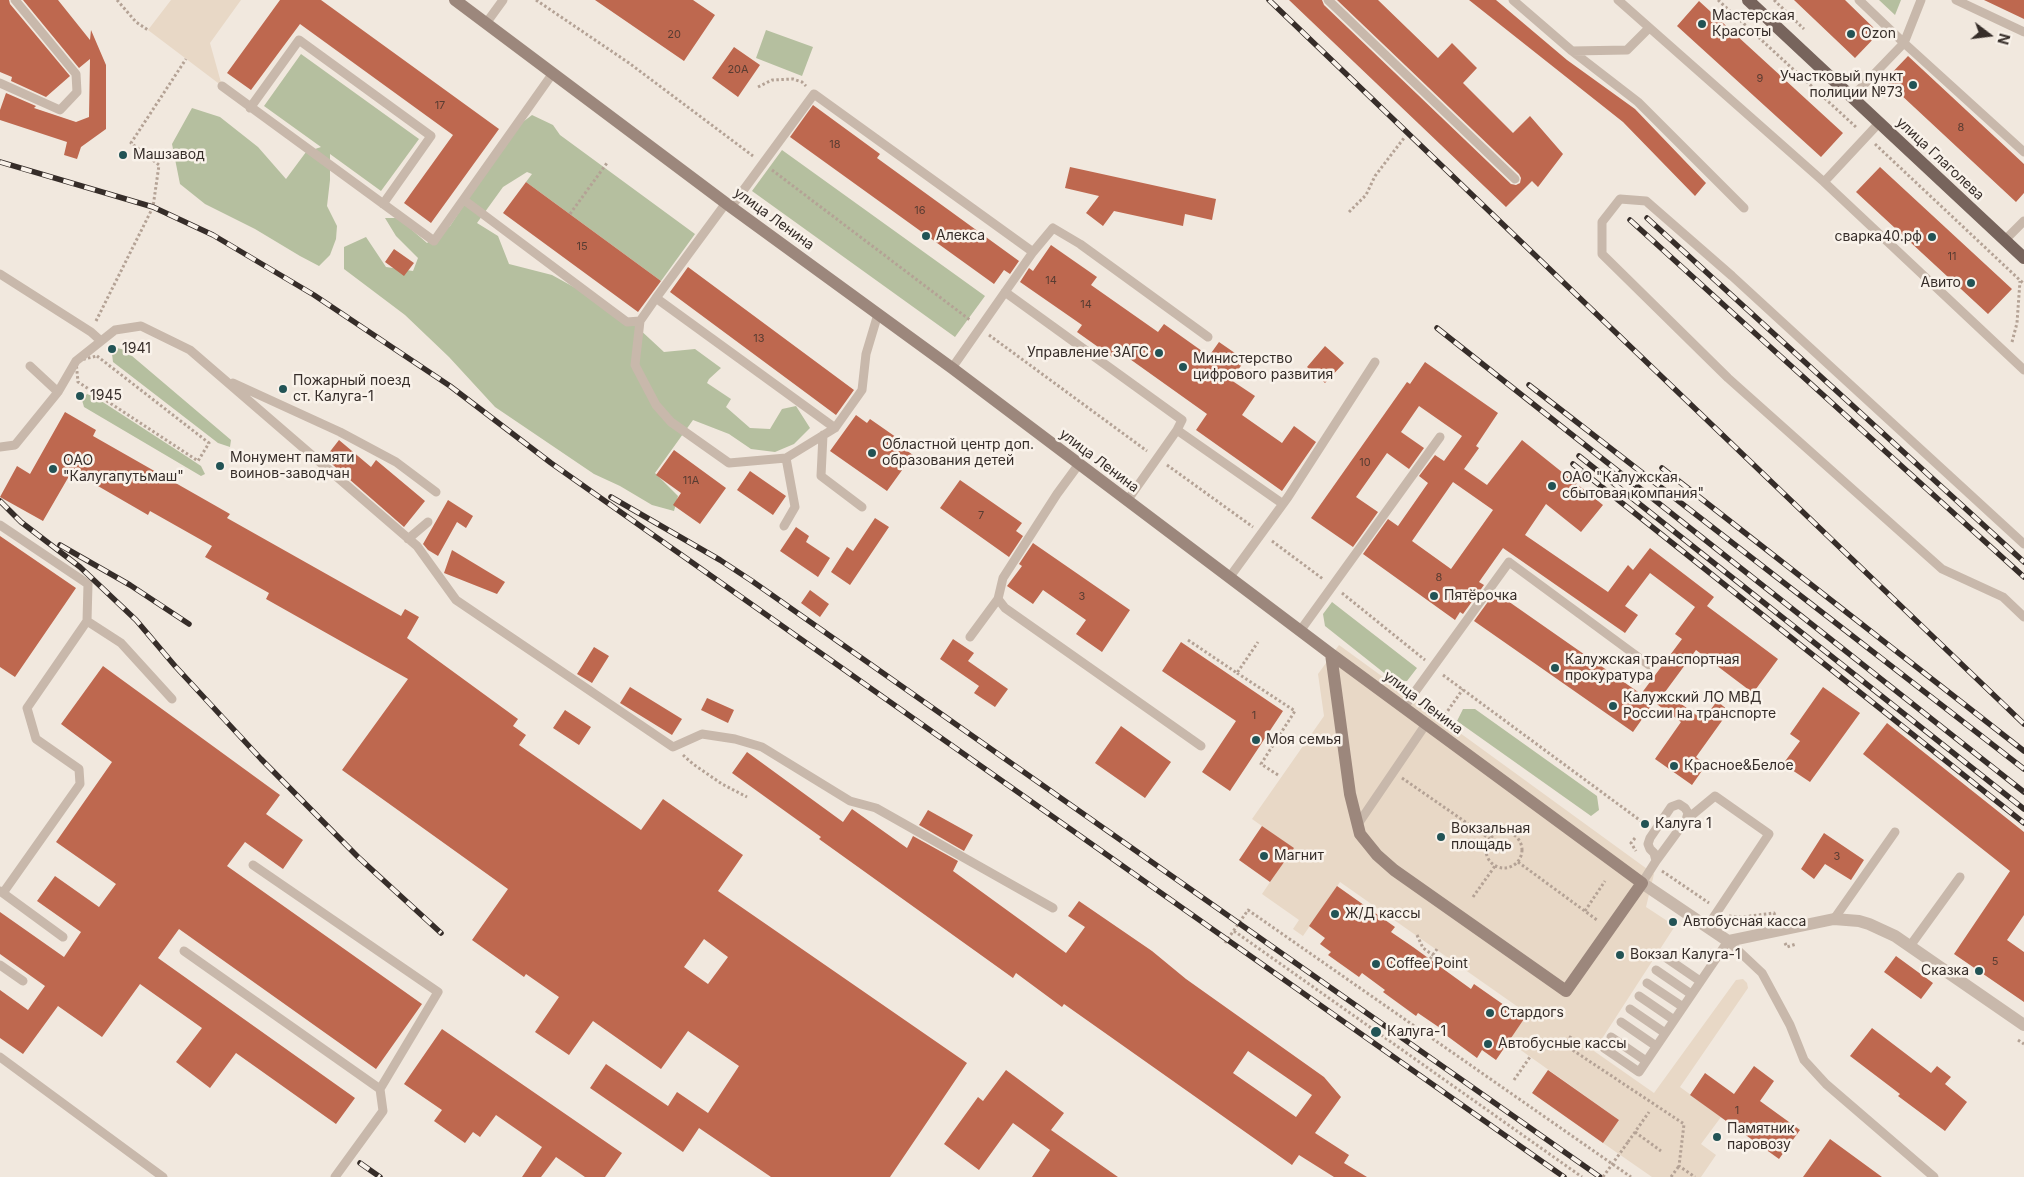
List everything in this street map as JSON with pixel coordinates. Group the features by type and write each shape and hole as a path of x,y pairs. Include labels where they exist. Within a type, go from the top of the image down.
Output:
{"main road":[{"name":"улица Ленина","path":"456,0 728,205 952,368 1300,631 1642,883"},
{"name":"улица Глаголева","path":"1748,0 2024,258"},
{"path":"1331,654 1350,794 1360,834 1369,846 1394,870 1566,991 1642,883"}],"street":[{"name":"улица Ленина","path":"1642,883 1728,941"},
{"path":"1728,941 1834,920 1847,919 1869,924 1895,936 2024,1025"}],"lane":[{"path":"0,83 60,110 77,92 76,74 15,0"},
{"path":"487,22 503,0"},
{"path":"1328,0 1515,179"},
{"path":"1513,0 1572,51 1638,102 1744,208"},
{"path":"1859,0 2024,152"},
{"path":"1852,97 1904,43 1921,0"},
{"path":"1956,0 2024,32"},
{"path":"1625,2 1649,28 1824,182 2024,370"},
{"path":"1572,51 1627,50 1649,28"},
{"path":"250,108 299,40 431,136 383,204"},
{"path":"222,86 434,241 554,73"},
{"path":"878,314 866,354 862,390 834,428 786,458 729,463 671,422 656,405 635,365 640,321 728,205 763,164 814,94 1033,252"},
{"path":"1824,182 1879,123"},
{"path":"2024,544 1732,276 1646,201 1620,198 1602,222 1602,254 1728,378 1942,568 2003,597 2024,617"},
{"path":"464,200 627,322 640,321"},
{"path":"2005,240 2024,221"},
{"path":"952,368 1033,252 1053,228 1080,244 1208,337"},
{"path":"0,274 91,332 101,341"},
{"path":"1005,292 1182,420 1127,501"},
{"path":"656,298 834,428"},
{"path":"0,447 15,445 58,392 76,361 115,330 141,326 190,350 417,546 456,600 673,747 702,734 735,739 762,747 850,801 876,808 1053,908"},
{"path":"1229,578 1283,504 1376,362"},
{"path":"30,366 58,392"},
{"path":"224,379 348,436 396,462 436,492"},
{"path":"1177,430 1283,504"},
{"path":"823,435 820,476 862,508"},
{"path":"1300,631 1440,437"},
{"path":"784,526 795,507 786,458"},
{"path":"970,637 998,599 1003,578 1078,464"},
{"path":"408,539 428,522"},
{"path":"0,525 88,584 87,621 27,708 36,739 78,769 80,784 2,892 63,937"},
{"path":"1404,707 1509,562 1649,665"},
{"path":"998,599 1005,608 1202,746"},
{"path":"87,621 122,643 172,699"},
{"path":"1358,824 1426,724"},
{"path":"1642,883 1654,863 1686,820 1715,796 1769,834 1707,927"},
{"path":"1654,863 1654,853 1648,844 1650,838 1671,808 1680,804 1688,813 1686,820"},
{"path":"1834,920 1896,832"},
{"path":"253,865 438,992 380,1089 383,1111 335,1177"},
{"path":"1910,946 1960,877"},
{"path":"1604,1048 1639,1072 1728,941 1762,974 1790,1025 1804,1060 1826,1084 1934,1177"},
{"path":"184,951 380,1089"},
{"path":"1665,957 1700,981"},
{"path":"0,966 23,981"},
{"path":"1656,970 1692,994"},
{"path":"1647,983 1683,1007"},
{"path":"1639,996 1674,1020"},
{"path":"1630,1009 1665,1033"},
{"path":"1621,1022 1656,1046"},
{"path":"1611,1037 1646,1061"},
{"path":"0,1057 162,1177"}],"path":[{"path":"116,0 136,22 148,30"},
{"path":"536,0 629,63 979,328 1333,586 1432,666 1645,824"},
{"path":"76,361 97,356 209,443 198,461 78,382 76,361 153,207 159,165 131,143 186,59"},
{"path":"758,87 772,80 793,79 802,82 814,94"},
{"path":"1350,212 1366,196 1375,176 1404,138"},
{"path":"570,214 607,163"},
{"path":"2009,355 2016,323 2020,280"},
{"path":"1188,640 1295,711 1261,764 1278,775"},
{"path":"1237,673 1258,642"},
{"path":"1442,719 1463,689"},
{"path":"673,747 692,764 747,797"},
{"path":"1401,777 1490,839"},
{"path":"1511,833 1517,837 1522,849 1522,856 1518,862 1506,868 1495,866 1489,861 1486,854 1490,839 1496,834 1511,833"},
{"path":"1631,843 1637,854 1654,863 1731,917 1774,913 1787,947 1802,942"},
{"path":"1518,862 1597,920"},
{"path":"1472,897 1495,866"},
{"path":"1585,911 1605,881"},
{"path":"1225,943 1248,910 1631,1177"},
{"path":"1234,931 1582,1177"},
{"path":"1417,935 1423,948 1443,962 1456,962"},
{"path":"1430,960 1437,949"},
{"path":"1571,1036 1565,1045 1684,1124 1679,1166 1671,1177"},
{"path":"2016,1038 2024,1044"},
{"path":"1514,1080 1530,1057"},
{"path":"1603,1177 1649,1112"},
{"path":"1635,1132 1662,1151"},
{"path":"1679,1166 1695,1177"}],"green space":[{"path":"1879,0 1901,0 1895,15"},
{"path":"766,30 813,47 802,76 756,58"},
{"path":"301,54 419,139 381,191 330,154 327,206 337,226 336,239 330,255 319,266 255,229 205,204 180,184 172,144 192,108 220,117 258,147 286,179 306,152 321,147 264,106"},
{"path":"532,115 553,125 560,135 695,234 661,281 526,182 532,174 527,172 503,187 477,223 498,236 509,264 552,275 599,301 637,327 664,352 695,349 721,368 707,383 731,399 726,407 750,428 770,429 782,409 796,406 810,428 794,444 775,452 751,449 729,434 693,420 655,473 678,496 674,511 652,505 620,486 594,474 495,407 449,357 405,315 344,269 344,247 366,237 386,267 413,271 418,258 396,236 385,218 398,218 427,243 450,226 515,128"},
{"path":"782,150 985,296 955,337 752,191"},
{"path":"117,348 125,350 231,440 230,447 218,443 113,362 112,354"},
{"path":"87,394 95,397 201,466 205,474 201,476 84,407 82,400"},
{"path":"1332,602 1417,668 1407,681 1393,680 1325,626 1323,614"},
{"path":"1463,709 1475,709 1597,796 1599,810 1591,816 1457,721"}],"shaded area":[{"path":"171,0 241,0 210,43 222,86 148,30"},
{"name":"Вокзальная площадь","path":"1339,645 1654,874 1646,907 1675,926 1594,1051 1654,1093 1736,980 1743,979 1747,983 1748,988 1680,1087 1721,1117 1701,1144 1716,1155 1701,1177 1652,1177 1603,1143 1619,1120 1508,1041 1528,1014 1340,882 1303,936 1293,929 1299,920 1262,894 1293,848 1252,819 1324,716 1318,674"}],"building":[{"path":"0,0 9,0 10,4 70,76 46,97 11,81 12,77 0,72"},
{"path":"23,0 58,0 90,40 91,30 106,65 106,129 81,147 77,159 64,155 67,142 0,120 0,110 6,93 36,106 34,108 76,122 89,117 90,59 79,68"},
{"path":"280,0 321,0 499,129 431,223 404,203 453,135 300,24 251,90 227,73"},
{"path":"595,0 693,0 715,15 684,61"},
{"path":"1289,0 1322,0 1324,5 1511,184 1516,185 1520,183 1521,178 1519,174 1337,0 1378,0 1438,58 1452,43 1477,68 1463,83 1513,133 1530,116 1563,154 1538,187 1532,181 1506,207"},
{"path":"1469,0 1496,0 1567,60 1635,109 1706,183 1695,196 1623,122"},
{"path":"1794,0 1845,0 1879,33 1855,58"},
{"path":"1984,0 2024,0 2024,19"},
{"path":"1699,1 1843,133 1821,157 1677,26"},
{"path":"734,47 760,65 738,97 712,78"},
{"path":"1908,56 2024,164 2024,193 2016,202 1885,80"},
{"path":"813,105 880,154 877,158 1019,261 1010,274 1004,270 994,284 790,137"},
{"path":"1070,167 1216,199 1212,220 1185,214 1183,226 1114,211 1103,226 1086,213 1099,196 1065,188"},
{"path":"1880,167 2012,289 1988,314 1856,192"},
{"path":"526,182 661,281 638,312 503,213"},
{"path":"1051,245 1097,277 1091,285 1158,332 1164,324 1209,356 1219,342 1245,360 1231,380 1255,396 1242,415 1282,443 1294,426 1316,442 1282,491 1196,430 1207,414 1120,352 1115,359 1077,332 1082,325 1020,282 1029,268 1033,271"},
{"path":"394,249 414,263 404,276 385,262"},
{"path":"688,267 854,390 836,415 670,292"},
{"path":"1325,346 1344,363 1325,383 1307,367"},
{"path":"1425,362 1498,413 1476,446 1479,448 1464,469 1487,485 1522,440 1603,505 1581,532 1546,504 1525,535 1608,592 1628,565 1633,570 1650,548 1714,597 1707,606 1778,659 1753,693 1696,650 1665,692 1703,720 1717,701 1729,711 1696,757 1706,765 1692,785 1655,759 1681,722 1654,702 1633,732 1474,621 1495,592 1641,694 1682,639 1675,634 1695,607 1650,573 1625,606 1638,615 1625,633 1503,548 1479,582 1484,585 1463,614 1460,612 1455,620 1363,554 1388,519 1398,526 1428,483 1419,476 1435,455 1444,461 1462,436 1419,406 1401,432 1424,448 1409,469 1387,453 1356,497 1378,512 1353,547 1311,518 1407,382 1410,384","holes":["1453,482 1493,510 1451,569 1412,541"]},
{"path":"65,412 96,430 93,436 230,514 227,518 401,616 405,609 419,617 407,638 518,719 513,726 526,735 519,745 641,830 663,799 743,855 718,891 967,1063 890,1177 771,1177 699,1128 683,1152 590,1088 606,1064 668,1106 677,1092 708,1113 739,1066 688,1031 661,1069 593,1021 569,1055 535,1032 559,997 526,974 524,977 472,940 508,889 342,770 408,679 266,599 269,593 205,557 212,546 150,511 148,515 72,471 43,521 0,497 17,466 30,474","holes":["704,939 728,957 708,984 684,967"]},
{"name":"Областной центр доп. образования детей","path":"856,415 867,423 870,419 903,442 900,446 913,455 887,491 830,451"},
{"path":"339,440 371,467 376,460 425,501 404,527 325,458"},
{"path":"674,450 726,488 700,524 673,505 681,493 656,475"},
{"path":"750,471 786,496 773,515 737,490"},
{"path":"960,480 1022,523 1016,531 1023,536 1009,557 940,508"},
{"path":"448,500 473,516 466,528 457,522 438,556 428,550 423,544"},
{"path":"875,518 889,527 850,585 831,572 847,547 853,551"},
{"path":"796,527 809,536 806,542 830,558 818,577 780,551"},
{"path":"0,536 76,588 15,677 0,667"},
{"path":"1033,543 1130,610 1102,652 1076,634 1086,620 1043,590 1033,604 1007,586 1022,566 1019,564"},
{"path":"452,550 505,582 497,594 444,573"},
{"path":"810,590 829,604 820,617 801,603"},
{"path":"953,639 974,653 968,661 1008,689 995,707 974,693 979,686 940,659"},
{"path":"1181,642 1283,711 1230,791 1202,772 1236,721 1162,671"},
{"path":"594,647 609,656 592,683 577,674"},
{"path":"103,666 280,795 266,814 303,840 283,869 245,842 227,866 422,1004 376,1069 179,929 158,958 355,1098 336,1124 236,1053 210,1088 176,1062 202,1028 140,984 102,1037 58,1006 23,1054 0,1038 0,990 28,1010 45,986 0,954 0,912 64,957 81,932 37,901 55,876 99,907 116,884 56,842 112,762 61,724"},
{"path":"630,687 682,719 672,735 620,703"},
{"path":"1823,687 1860,713 1810,782 1783,764 1800,741 1790,734"},
{"path":"707,698 734,710 728,723 701,710"},
{"path":"565,710 591,727 579,745 553,728"},
{"path":"1887,723 2024,832 2024,915 2007,940 2024,952 2024,1002 1954,954 2010,871 1863,754"},
{"path":"1121,726 1171,762 1145,798 1095,763"},
{"path":"747,752 843,822 852,809 907,848 913,836 958,861 953,871 1066,953 1085,927 1068,916 1079,901 1152,951 1186,979 1324,1077 1341,1097 1315,1133 1349,1155 1344,1163 1367,1177 1334,1177 1299,1155 1292,1165 1064,1004 1062,1007 1016,973 1013,978 819,839 821,837 732,773","holes":["1248,1051 1312,1095 1296,1117 1233,1073"]},
{"path":"928,810 973,835 964,851 919,825"},
{"name":"Магнит","path":"1262,826 1294,848 1270,882 1239,860"},
{"path":"1824,833 1864,860 1851,880 1825,864 1814,879 1801,869"},
{"name":"Калуга-1","path":"1337,886 1395,927 1391,932 1471,989 1474,984 1524,1019 1496,1060 1482,1050 1477,1058 1439,1030 1440,1028 1418,1013 1416,1016 1383,992 1385,990 1362,973 1359,977 1328,955 1331,952 1320,944 1325,938 1309,926"},
{"path":"1896,956 1933,983 1921,999 1884,972"},
{"path":"1872,1028 1931,1073 1937,1066 1951,1077 1945,1084 1967,1102 1945,1131 1898,1096 1900,1094 1850,1056"},
{"path":"442,1029 622,1153 605,1177 585,1177 556,1157 541,1177 522,1177 542,1147 496,1115 480,1137 473,1132 465,1143 434,1121 442,1110 404,1084"},
{"path":"1754,1066 1774,1081 1760,1101 1800,1130 1779,1159 1690,1095 1705,1073 1734,1094"},
{"path":"1006,1070 1064,1113 1051,1130 1118,1177 1032,1177 1050,1150 1013,1123 979,1170 944,1144 978,1097 983,1101"},
{"path":"1548,1070 1619,1120 1603,1143 1532,1093"},
{"path":"1830,1139 1882,1177 1803,1177"}],"railway":[{"path":"1269,0 2024,724"},
{"path":"0,162 153,207 213,235 314,295 450,386 551,463 1564,1177"},
{"path":"1647,218 2024,562"},
{"path":"1630,220 2024,577"},
{"path":"1437,328 2024,792"},
{"path":"1529,385 2024,769"},
{"path":"1579,456 2024,809"},
{"path":"1573,464 2024,823"},
{"path":"1662,468 2024,751"},
{"path":"611,497 720,560 752,581 1600,1177"},
{"path":"0,501 21,522 80,567 136,620 175,666 261,759 358,857 441,933"},
{"path":"60,545 130,585 189,624"},
{"path":"360,1163 380,1177"}],"place":[{"name":"Мастерская Красоты","path":"1702,24"},
{"name":"Ozon","path":"1851,34"},
{"name":"Участковый пункт полиции №73","path":"1913,85"},
{"name":"Машзавод","path":"123,155"},
{"name":"Алекса","path":"926,236"},
{"name":"сварка40.рф","path":"1932,237"},
{"name":"Авито","path":"1971,283"},
{"name":"1941","path":"112,349"},
{"name":"Управление ЗАГС","path":"1159,353"},
{"name":"Министерство цифрового развития","path":"1183,367"},
{"name":"Пожарный поезд ст. Калуга-1","path":"283,389"},
{"name":"1945","path":"80,396"},
{"name":"Областной центр доп. образования детей","path":"872,453"},
{"name":"Монумент памяти воинов-заводчан","path":"220,466"},
{"name":"ОАО \"Калугапутьмаш\"","path":"53,469"},
{"name":"ОАО \"Калужская сбытовая компания\"","path":"1552,486"},
{"name":"Пятёрочка","path":"1434,596"},
{"name":"Калужская транспортная прокуратура","path":"1555,668"},
{"name":"Калужский ЛО МВД России на транспорте","path":"1613,706"},
{"name":"Моя семья","path":"1256,740"},
{"name":"Красное&Белое","path":"1674,766"},
{"name":"Калуга 1","path":"1645,824"},
{"name":"Вокзальная площадь","path":"1441,837"},
{"name":"Магнит","path":"1264,856"},
{"name":"Ж/Д кассы","path":"1335,914"},
{"name":"Автобусная касса","path":"1673,922"},
{"name":"Вокзал Калуга-1","path":"1620,955"},
{"name":"Coffee Point","path":"1376,964"},
{"name":"Сказка","path":"1979,971"},
{"name":"Стардогs","path":"1490,1013"},
{"name":"Калуга-1","path":"1376,1032"},
{"name":"Автобусные кассы","path":"1488,1044"},
{"name":"Памятник паровозу","path":"1717,1137"}]}
